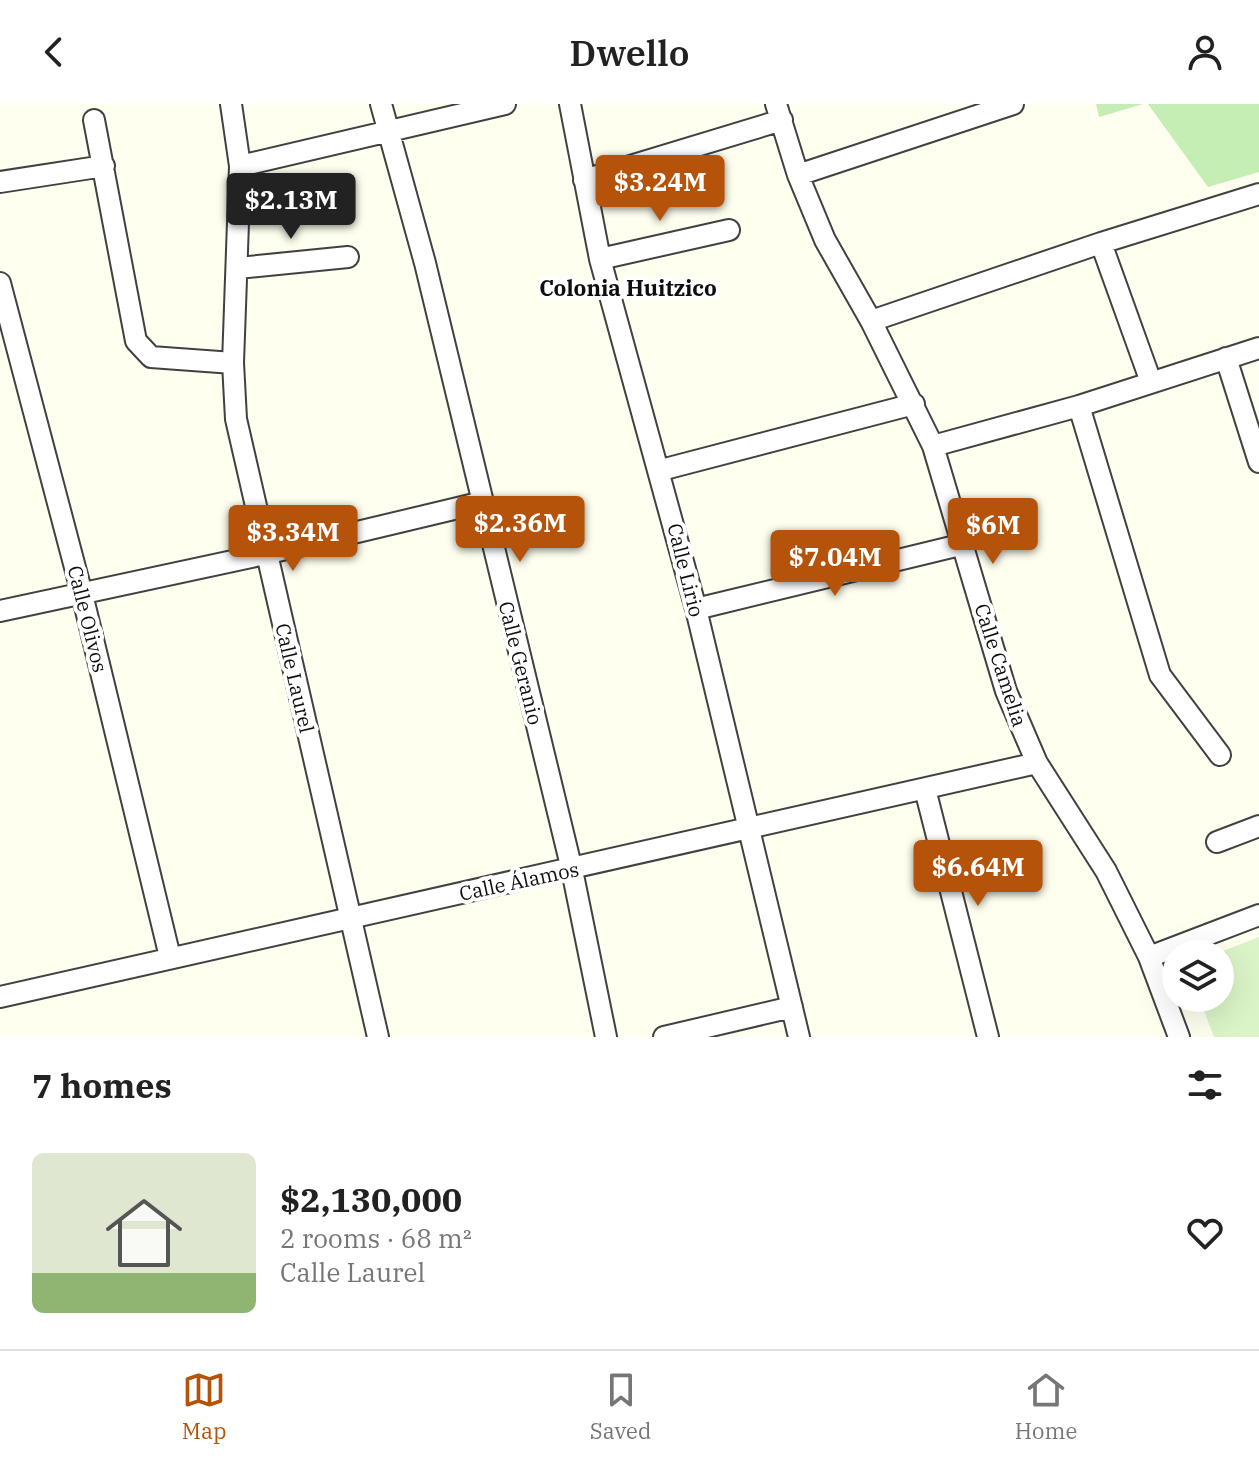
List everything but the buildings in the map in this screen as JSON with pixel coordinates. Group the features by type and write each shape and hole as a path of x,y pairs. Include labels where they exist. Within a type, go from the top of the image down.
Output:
{"street":[{"name":"Calle Laurel","path":"231,104 240,166 233,363 236,419 378,1037"},
{"name":"Calle Geranio","path":"381,104 483,502 572,870 606,1037"},
{"path":"240,166 505,104"},
{"name":"Calle Lirio","path":"570,104 600,259 661,470 799,1037"},
{"path":"798,175 1013,104"},
{"path":"584,180 779,112"},
{"name":"Calle Camelia","path":"779,112 798,175 825,240 871,321 933,446 1006,691 1037,763 1106,871 1149,957 1179,1037"},
{"path":"94,120 136,341 151,357 233,363"},
{"path":"0,182 104,166"},
{"path":"871,321 1101,243 1259,194"},
{"path":"600,259 729,230"},
{"path":"1101,243 1151,382"},
{"path":"238,268 348,257"},
{"name":"Calle Olivos","path":"0,283 4,312 82,594 170,957"},
{"path":"933,446 1079,406 1259,348"},
{"path":"1226,358 1259,462"},
{"path":"661,470 914,404"},
{"path":"1079,406 1160,675 1220,755"},
{"path":"0,611 265,554 483,502"},
{"path":"696,609 964,544"},
{"name":"Calle Álamos","path":"0,997 1037,763"},
{"path":"925,789 988,1037"},
{"path":"1217,842 1259,826"},
{"path":"1149,957 1259,915"},
{"path":"664,1037 792,1007"}],"green space":[{"path":"1096,104 1143,104 1099,117"},
{"path":"1148,104 1259,104 1259,172 1208,187"},
{"path":"1259,937 1259,1037 1214,1037 1204,1012 1234,1012 1234,947"}],"district":[{"name":"Colonia Huitzico","path":"628,287"}]}
